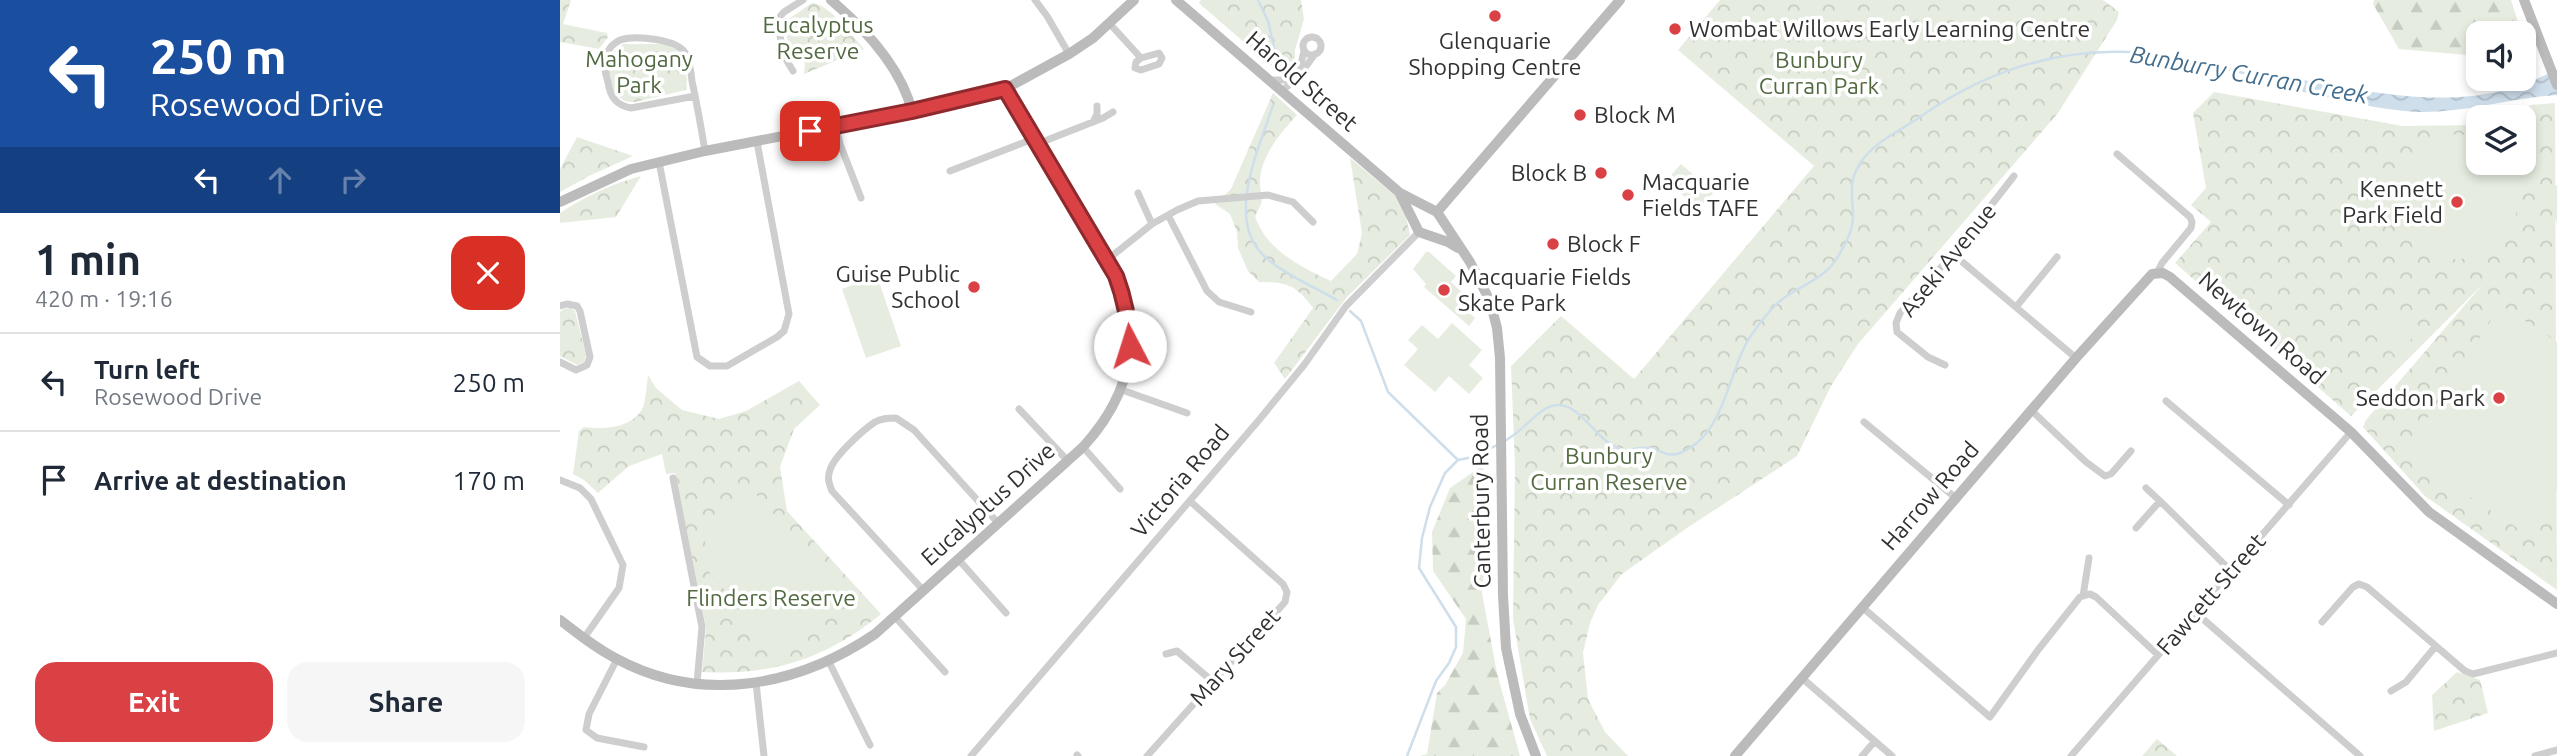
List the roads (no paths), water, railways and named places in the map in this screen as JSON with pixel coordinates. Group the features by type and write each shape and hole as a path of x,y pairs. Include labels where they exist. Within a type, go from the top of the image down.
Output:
{"street":[{"path":"793,71 784,56 777,20 783,12 803,0"},
{"path":"1035,0 1069,54"},
{"path":"560,202 631,169 705,151 912,111 1005,89 1069,54 1110,24 1134,0"},
{"name":"Harold Street","path":"1176,0 1269,80 1284,85 1296,104 1400,193 1435,214"},
{"path":"1435,214 1620,0"},
{"path":"2524,0 2557,85"},
{"path":"838,2 889,64 903,86 912,111"},
{"path":"1110,24 1141,58"},
{"path":"1284,85 1301,64 1306,40 1313,38 1318,41 1320,46 1316,54 1296,80 1293,96 1296,104"},
{"path":"695,96 631,108 624,106 610,93 604,63 607,53 617,42 625,39 663,40 676,44 684,51 688,59 695,96 705,151"},
{"path":"1304,51 1310,55 1316,54"},
{"path":"1284,85 1296,80"},
{"name":"Eucalyptus Drive","path":"560,620 617,659 663,677 730,685 792,676 829,662 875,634 1083,447 1098,430 1122,390 1128,362 1130,327 1121,290 1107,260 1005,89"},
{"path":"1093,122 1097,107"},
{"path":"950,171 1093,122 1113,112"},
{"path":"836,126 840,144 861,198"},
{"path":"659,162 697,357 710,366 727,366 777,337 788,321 789,314 757,142"},
{"path":"2117,154 2190,216 2191,228 2162,263 2160,273"},
{"name":"Aseki Avenue","path":"1945,365 1928,357 1897,331 1896,323 1900,313 1953,254 2014,176"},
{"path":"1138,193 1152,224"},
{"name":"Harold Street","path":"1400,193 1421,230"},
{"path":"1107,260 1152,224 1198,201 1268,195 1293,202 1313,222"},
{"path":"1421,230 1418,213 1435,214"},
{"path":"1421,230 1438,230 1435,214"},
{"name":"Canterbury Road","path":"1435,214 1470,262 1490,302 1497,328 1501,394 1506,648 1520,714 1536,756"},
{"path":"1168,215 1213,297 1219,303 1251,312"},
{"path":"1421,230 1460,249"},
{"name":"Victoria Road","path":"971,756 1191,502 1304,365 1346,306 1421,230"},
{"path":"1953,254 2076,359"},
{"path":"2016,307 2057,257"},
{"name":"Harrow Road","path":"1735,756 2146,279 2160,273"},
{"name":"Newtown Road","path":"2160,273 2170,276 2351,432 2429,512 2557,604"},
{"path":"560,306 572,304 580,310 590,357 587,365 576,370 560,362"},
{"path":"1122,390 1187,413"},
{"path":"2166,401 2289,505"},
{"path":"1019,409 1068,460"},
{"path":"2031,410 2104,475 2111,474 2131,452"},
{"path":"923,591 832,491 828,482 833,462 876,421 897,418 914,430 998,523"},
{"path":"1864,422 1956,499"},
{"name":"Fawcett Street","path":"2071,756 2351,432"},
{"path":"1083,447 1120,489"},
{"path":"673,478 702,627 697,683"},
{"path":"560,481 580,488 591,499 623,565 619,588 584,638"},
{"path":"2146,488 2231,571"},
{"path":"2136,528 2160,501"},
{"name":"Mary Street","path":"1147,756 1284,601 1287,592 1283,584 1191,502"},
{"path":"2083,596 2089,558"},
{"path":"958,559 1006,613"},
{"path":"2322,622 2353,587 2359,584 2367,586 2435,647 2465,671 2473,674 2557,653"},
{"path":"1862,607 1990,717 2075,602 2083,596 2090,594 2096,597 2158,655"},
{"path":"2195,612 2360,756"},
{"path":"895,617 945,672"},
{"path":"2391,691 2406,682 2435,647"},
{"path":"1166,654 1177,651 1212,681"},
{"path":"617,659 589,714 586,730 597,738 644,747"},
{"path":"829,662 870,745"},
{"path":"1802,678 1892,756"},
{"path":"756,683 764,756"},
{"path":"1862,756 1875,741"},
{"path":"2540,755 2557,750"}],"water":[{"path":"2557,70 2557,95 2488,105 2466,105 2466,109 2437,112 2383,108 2271,85 2274,75 2393,95 2453,97 2500,91 2536,91 2536,79"}],"waterway":[{"path":"1258,0 1268,21 1275,52 1279,58"},
{"name":"Bunburry Curran Creek","path":"1503,442 1542,411 1561,405 1577,412 1607,442 1624,451 1647,448 1675,454 1696,444 1717,416 1752,334 1780,301 1830,268 1841,251 1851,229 1852,183 1861,162 1873,148 1888,137 1972,86 1998,74 2054,58 2113,52 2176,58 2274,80"},
{"path":"1273,105 1249,182 1246,202 1252,239 1263,255 1279,268 1337,300"},
{"path":"1350,311 1361,321 1388,392 1458,460"},
{"name":"Bunburry Curran Creek","path":"1407,756 1436,681 1456,647 1456,627 1419,568 1422,538 1430,507 1445,473 1458,460 1473,457 1497,445"}],"place":[{"name":"Glenquarie Shopping Centre","path":"1495,16"},
{"name":"Wombat Willows Early Learning Centre","path":"1675,29"},
{"name":"Block M","path":"1580,115"},
{"name":"Block B","path":"1601,173"},
{"name":"Macquarie Fields TAFE","path":"1628,195"},
{"name":"Kennett Park Field","path":"2457,202"},
{"name":"Block F","path":"1553,244"},
{"name":"Guise Public School","path":"974,287"},
{"name":"Macquarie Fields Skate Park","path":"1444,290"},
{"name":"Seddon Park","path":"2499,398"}],"park label":[{"name":"Eucalyptus Reserve","path":"818,38"},
{"name":"Mahogany Park","path":"639,72"},
{"name":"Bunbury Curran Park","path":"1819,73"},
{"name":"Bunbury Curran Reserve","path":"1609,469"},
{"name":"Flinders Reserve","path":"771,598"}]}
